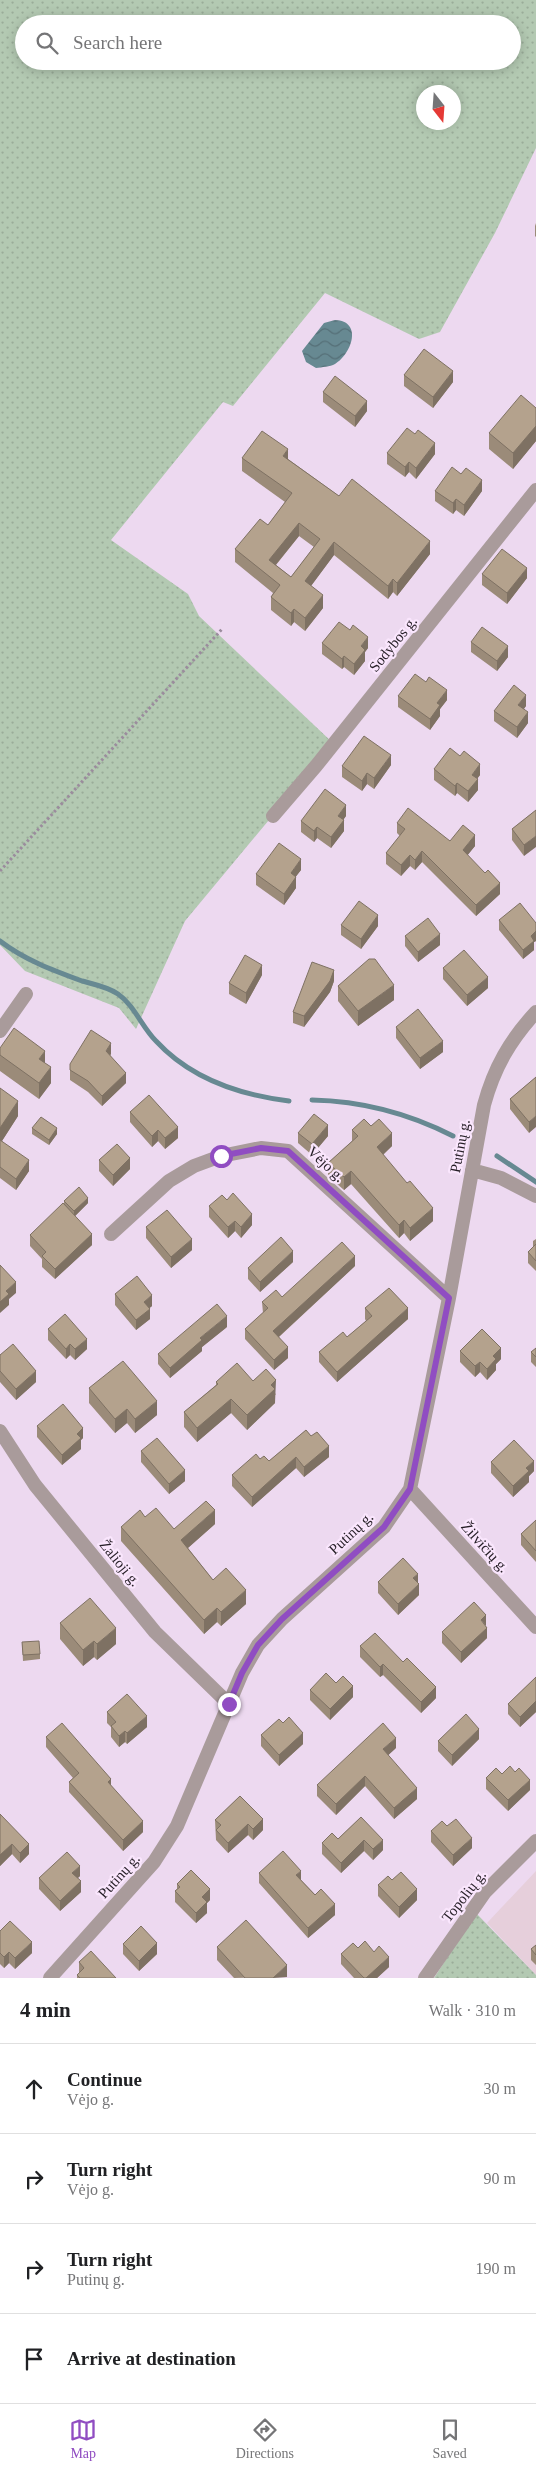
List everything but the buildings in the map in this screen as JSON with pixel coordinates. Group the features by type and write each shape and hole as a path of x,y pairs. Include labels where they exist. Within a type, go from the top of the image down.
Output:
{"street":[{"name":"Sodybos g.","path":"273,816 316,766 536,490"},
{"path":"0,1031 26,994"},
{"name":"Putinų g.","path":"50,1978 154,1862 177,1826 188,1804 242,1673 258,1645 282,1619 384,1527 410,1489 492,1076 506,1050 536,1012"},
{"name":"Vėjo g.","path":"111,1234 169,1182 194,1166 221,1156 261,1148 288,1151 449,1298"},
{"path":"472,1170 501,1178 536,1196"},
{"name":"Žalioji g.","path":"0,1431 34,1485 155,1632 229,1704"},
{"name":"Žilvičių g.","path":"410,1489 536,1627"},
{"name":"Topolių g.","path":"425,1978 485,1892 536,1841"}],"path":[{"path":"0,871 223,628"}],"shaded area":[{"path":"0,0 536,0 536,148 495,233 440,332 419,339 325,293 233,406 223,402 111,540 188,594 199,616 333,743 185,921 136,1029 119,1008 25,971 0,945"},
{"path":"536,1871 536,1975 487,1923"},
{"path":"476,1913 536,1975 536,1978 434,1978"}],"water":[{"path":"335,320 344,322 349,326 352,332 350,346 335,364 316,368 306,362 302,351 324,323"}],"waterway":[{"path":"0,941 19,954 39,964 118,994 129,1004 146,1029 169,1054 200,1075 234,1089 289,1101"},
{"path":"312,1100 349,1103 385,1110 419,1121 453,1136"},
{"path":"497,1156 536,1182"}],"route":[{"path":"221,1156 261,1148 288,1151 449,1298 410,1489 384,1527 282,1619 258,1645 242,1673 229,1704"}]}
